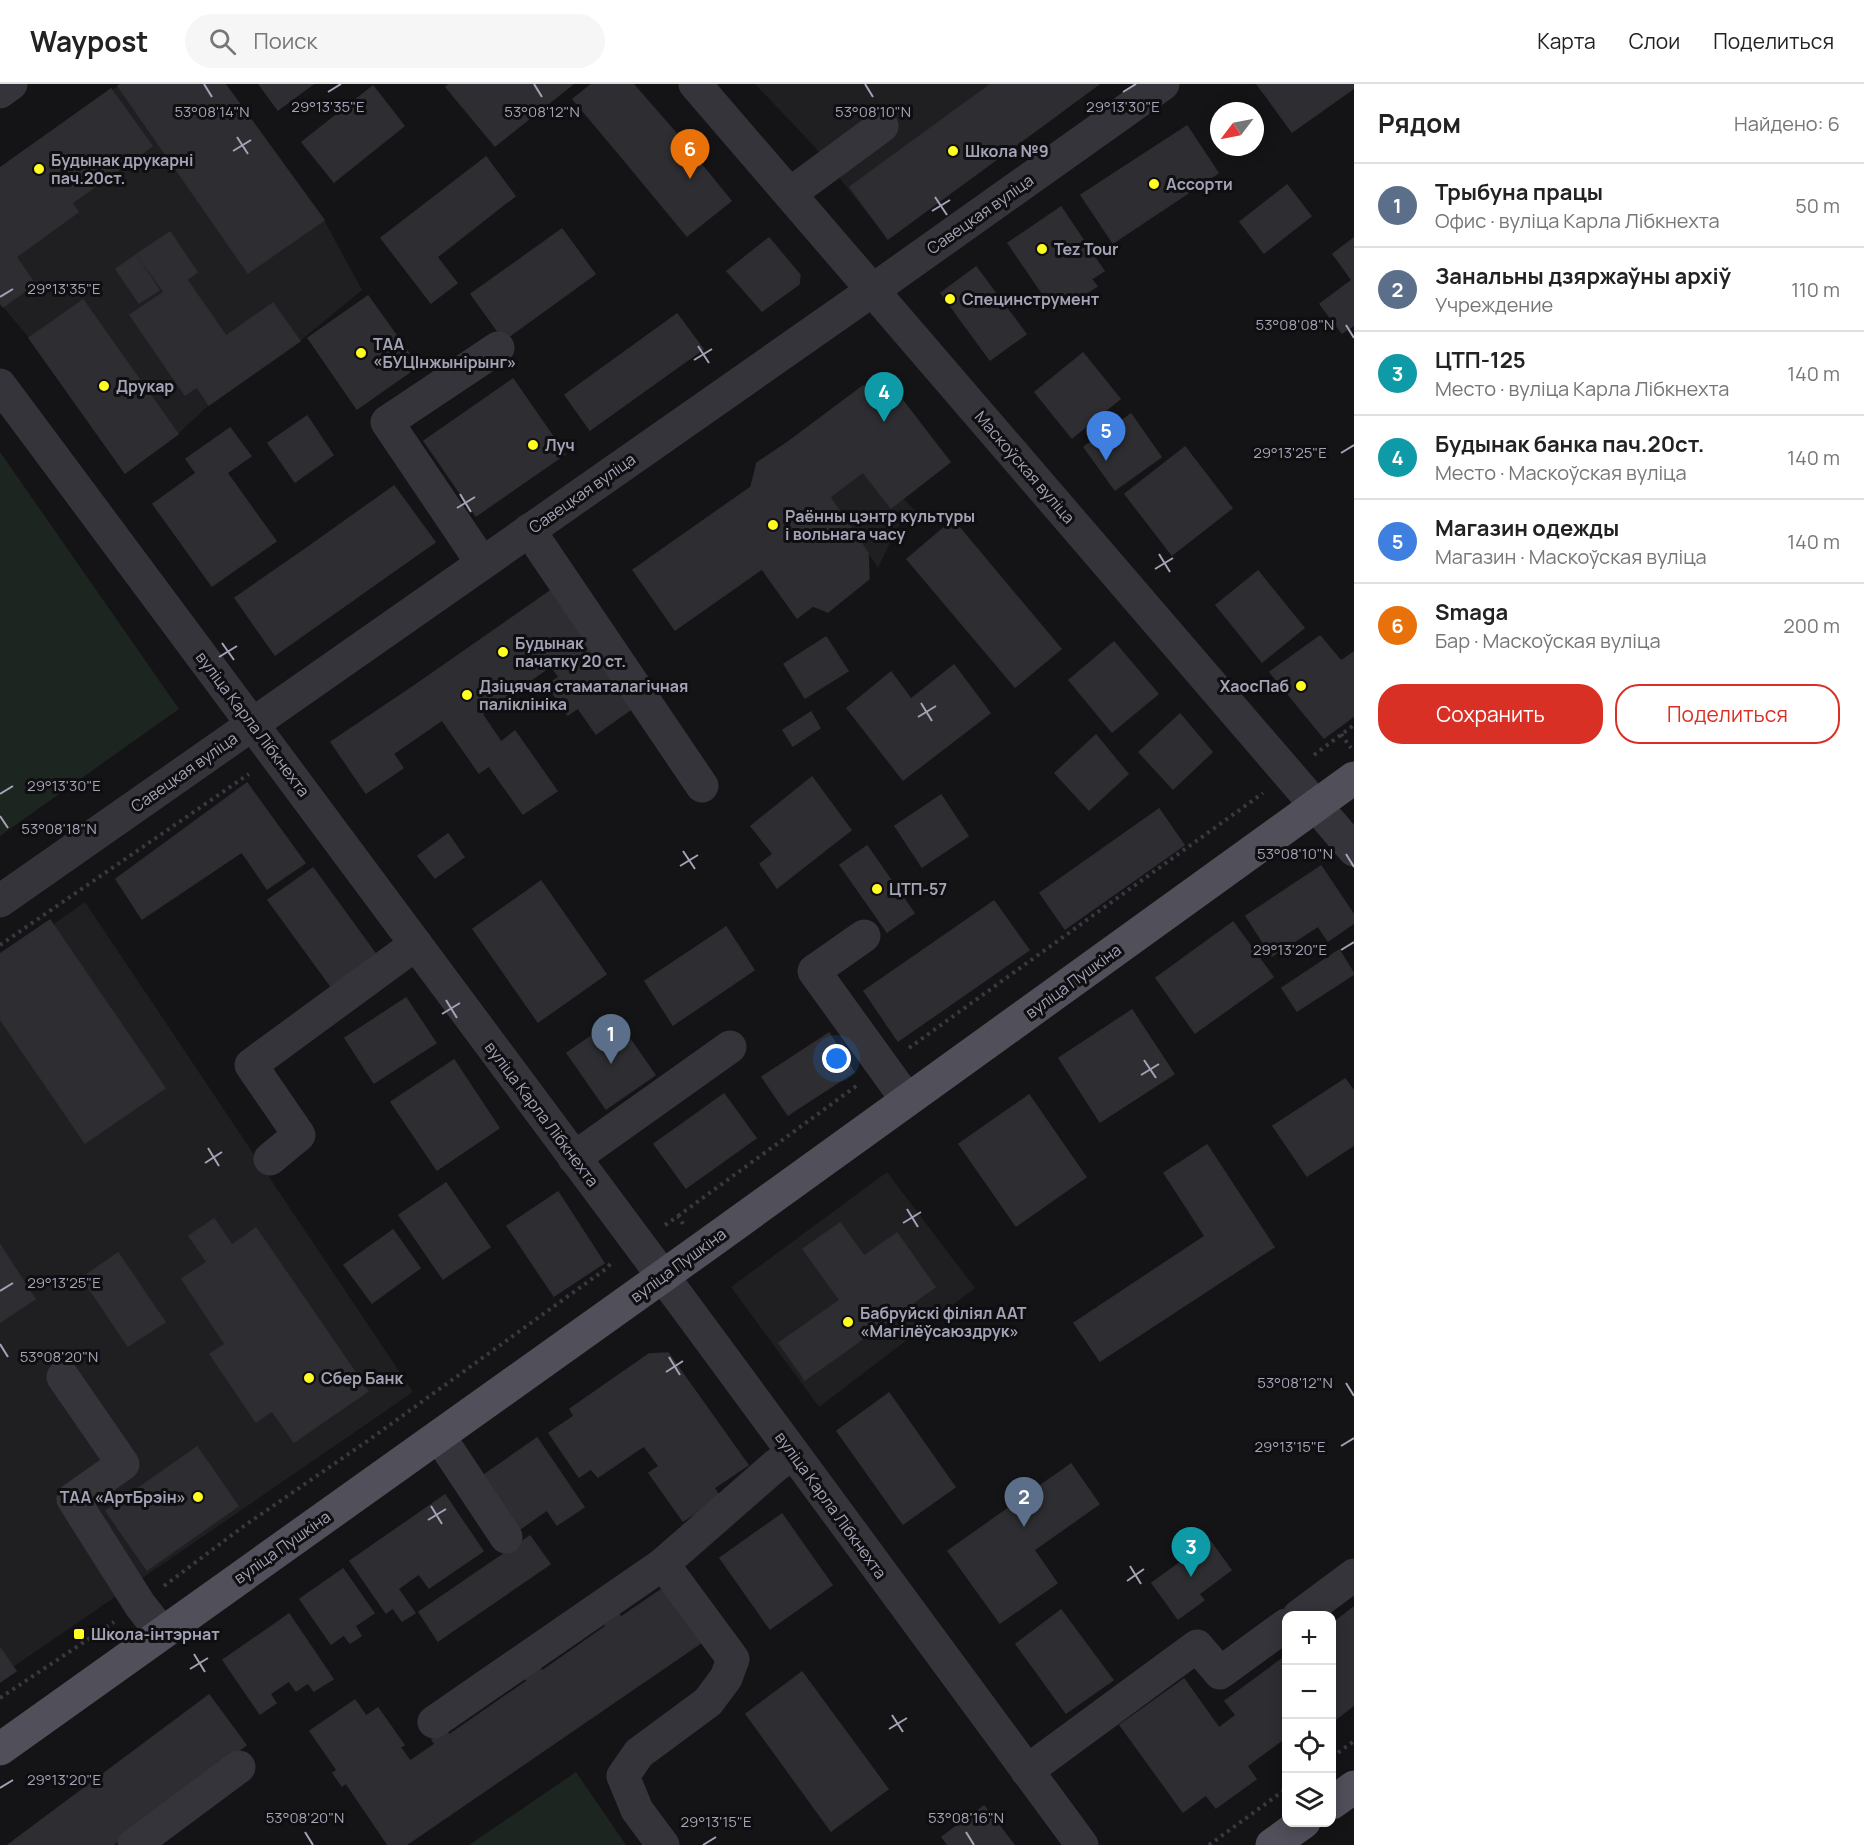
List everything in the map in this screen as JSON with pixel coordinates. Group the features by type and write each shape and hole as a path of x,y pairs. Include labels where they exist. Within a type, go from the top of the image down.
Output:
{"main road":[{"name":"вуліца Пушкіна","path":"0,1749 662,1277 1354,778"},
{"path":"1336,1800 1354,1787"},
{"path":"1272,1845 1297,1827"}],"street":[{"path":"0,92 11,84"},
{"name":"Маскоўская вуліца","path":"695,84 1354,850"},
{"name":"Савецкая вуліца","path":"0,901 873,290 1163,84"},
{"path":"790,193 882,126"},
{"path":"482,563 387,422 498,348"},
{"name":"вуліца Карла Лібкнехта","path":"0,385 253,723 1082,1845"},
{"path":"530,530 702,786"},
{"path":"864,936 814,972 907,1100"},
{"path":"270,1159 299,1135 251,1065 416,944"},
{"path":"574,1158 730,1047"},
{"path":"63,1377 123,1464 73,1499 140,1605 162,1633"},
{"path":"439,1436 506,1537"},
{"path":"434,1722 663,1564 775,1466 793,1454"},
{"path":"663,1564 733,1659 726,1678 708,1702 639,1753 623,1776 638,1810 663,1845"},
{"path":"1306,1611 1354,1575"},
{"path":"1027,1771 1197,1646 1220,1673 1282,1629"},
{"path":"134,1845 239,1767"}],"path":[{"path":"1307,760 1354,725"},
{"path":"1341,734 1354,752"},
{"path":"0,945 250,773 257,783"},
{"path":"657,1231 1265,791"},
{"path":"678,1216 687,1231"},
{"path":"0,1698 140,1605 244,1526 490,1354 607,1268 616,1257"},
{"path":"1336,1754 1354,1741"},
{"path":"1209,1845 1282,1793"}],"shaded area":[{"path":"121,84 225,84 324,220 362,290 300,341 209,405 178,434 125,473 29,338 0,303 0,168"},
{"path":"755,84 1034,84 1057,115 888,239 813,145"},
{"path":"863,386 893,388 950,462 903,498 915,511 897,528 878,568 791,440"},
{"path":"0,452 179,709 0,836"},
{"path":"85,902 413,1392 0,1676 0,962"},
{"path":"887,1172 975,1288 819,1407 731,1287"},
{"path":"576,1772 626,1845 469,1845"}],"building":[{"path":"121,84 225,84 324,220 248,273 118,86"},
{"path":"259,84 313,84 278,110"},
{"path":"449,84 573,84 495,146 446,87"},
{"path":"592,84 633,84 674,131 630,167 573,99"},
{"name":"Школа №9","path":"991,84 1034,84 1057,115 888,239 850,187"},
{"path":"1034,84 1099,84 1057,115"},
{"path":"1257,84 1354,84 1354,88 1292,132"},
{"path":"373,86 404,126 334,182 302,142"},
{"path":"111,89 152,146 72,203 78,212 16,257 35,284 3,307 0,303 0,168"},
{"path":"1187,126 1218,173 1113,243 1081,195"},
{"path":"674,131 731,201 687,236 630,167"},
{"path":"486,157 515,196 437,257 457,283 431,303 381,238"},
{"path":"1287,185 1311,216 1264,253 1240,222"},
{"path":"1061,207 1104,271 1091,279 1097,286 1067,306 1062,298 1051,306 1008,243"},
{"path":"562,229 595,274 504,340 471,294"},
{"path":"170,232 197,272 187,280 226,336 273,303 300,341 209,405 197,387 185,395 130,315 164,292 137,254"},
{"path":"769,238 800,275 799,284 762,311 727,271"},
{"path":"1354,238 1354,325 1342,333 1320,304 1352,280 1333,254"},
{"path":"136,255 159,290 139,303 116,269"},
{"path":"976,267 1026,334 990,360 941,293"},
{"path":"368,296 418,366 357,409 308,338"},
{"name":"Друкар","path":"83,300 178,434 125,473 29,338"},
{"path":"677,314 703,349 590,430 565,395"},
{"path":"1083,353 1120,399 1072,438 1035,392"},
{"path":"513,379 565,454 476,516 424,441"},
{"path":"863,386 893,388 950,462 891,508 863,472 830,497 791,440"},
{"path":"1131,414 1161,457 1115,490 1084,447"},
{"path":"307,416 333,455 295,482 268,443"},
{"path":"230,428 251,456 227,473 276,541 212,586 153,504 196,473 186,459"},
{"name":"Раённы цэнтр культуры і вольнага часу","path":"791,440 868,553 869,579 828,612 813,606 797,618 762,569 675,630 633,570 751,487 757,463"},
{"path":"1185,447 1232,508 1172,555 1125,494"},
{"path":"394,486 435,542 353,600 314,543"},
{"path":"953,520 1061,649 1015,687 907,559"},
{"path":"314,543 353,600 275,655 235,598"},
{"path":"1258,571 1304,628 1262,662 1216,605"},
{"name":"Дзіцячая стаматалагічная паліклініка","path":"556,587 637,705 596,734 578,708 568,715 547,685 559,677 551,666 482,714 501,742 515,731 557,791 523,814 489,766 479,773 417,684"},
{"path":"1320,636 1341,661 1354,652 1354,716 1324,738 1270,672"},
{"path":"826,637 848,671 805,698 784,664"},
{"path":"1114,642 1158,694 1112,732 1069,680"},
{"path":"954,665 990,713 903,780 847,708 891,672 911,699"},
{"path":"417,684 442,720 393,754 368,717"},
{"path":"811,712 820,728 793,746 783,730"},
{"path":"1180,714 1212,752 1173,789 1139,752"},
{"path":"368,717 403,768 366,793 331,742"},
{"path":"1096,735 1128,774 1089,810 1055,773"},
{"path":"812,777 851,830 777,888 760,864 773,854 751,826"},
{"path":"247,783 305,863 267,889 242,852 142,919 116,879"},
{"path":"941,795 968,836 922,867 895,826"},
{"path":"1159,809 1184,845 1065,929 1040,893"},
{"path":"448,834 464,857 435,878 418,856"},
{"name":"ЦТП-57","path":"867,846 914,913 887,932 840,865"},
{"path":"1321,866 1354,915 1354,923 1328,941 1318,926 1272,956 1246,916"},
{"path":"313,868 380,960 335,992 268,900"},
{"path":"541,881 606,974 538,1022 473,929"},
{"path":"994,901 1029,950 898,1041 864,991"},
{"path":"50,920 165,1088 85,1143 0,1019 0,954"},
{"path":"1233,922 1273,977 1195,1033 1156,978"},
{"path":"726,927 754,970 673,1025 645,981"},
{"path":"1339,950 1354,974 1297,1011 1282,988"},
{"path":"406,998 436,1043 374,1083 345,1038"},
{"path":"1132,1010 1174,1074 1100,1122 1059,1058"},
{"path":"616,1019 655,1075 606,1109 567,1053"},
{"path":"829,1033 854,1072 788,1115 762,1077"},
{"path":"454,1060 499,1128 437,1170 391,1102"},
{"path":"1345,1079 1354,1091 1354,1145 1307,1176 1273,1126"},
{"path":"724,1094 756,1138 686,1188 654,1144"},
{"path":"1029,1095 1086,1177 1016,1226 959,1144"},
{"path":"1207,1145 1274,1247 1100,1361 1074,1323 1205,1236 1164,1173"},
{"path":"446,1183 490,1247 443,1279 399,1215"},
{"path":"558,1192 604,1263 554,1296 507,1226"},
{"path":"214,1219 232,1245 256,1228 368,1391 294,1442 272,1411 256,1422 210,1354 225,1344 182,1279 207,1262 189,1236"},
{"name":"Бабруйскі філіял ААТ «Магілёўсаюздрук»","path":"840,1223 864,1256 897,1233 935,1287 805,1380 779,1343 840,1300 803,1249"},
{"path":"393,1230 420,1268 372,1303 344,1265"},
{"path":"0,1245 35,1299 0,1322"},
{"path":"118,1253 165,1322 128,1346 82,1278"},
{"path":"668,1353 748,1465 714,1488 720,1497 683,1521 649,1473 659,1466 644,1446 598,1477 591,1469 579,1477 549,1433 574,1416 570,1409 649,1354"},
{"path":"889,1393 955,1487 903,1524 837,1431"},
{"path":"537,1438 584,1507 557,1525 547,1510 520,1529 484,1475"},
{"path":"197,1447 238,1506 147,1570 106,1511"},
{"path":"1071,1464 1099,1504 1034,1550 1057,1583 1000,1623 948,1551"},
{"path":"445,1495 483,1551 429,1588 419,1574 398,1589 415,1613 402,1621 393,1608 386,1613 350,1561"},
{"path":"782,1514 832,1585 770,1629 720,1558"},
{"path":"530,1536 550,1564 438,1641 419,1612"},
{"path":"1210,1541 1231,1570 1199,1594 1204,1600 1178,1619 1152,1583"},
{"path":"343,1569 374,1613 355,1626 361,1636 350,1643 344,1635 331,1644 300,1599"},
{"path":"665,1587 702,1642 406,1845 388,1845 346,1783 342,1786 333,1773 337,1770 310,1731 355,1700 366,1716 378,1708 404,1745 400,1747 410,1761 435,1744 432,1740 446,1730 449,1735 527,1681 524,1677 539,1667 542,1671 606,1626 603,1622 617,1612 621,1617"},
{"path":"1354,1607 1354,1705 1336,1719 1336,1665 1336,1621"},
{"path":"1061,1610 1113,1680 1066,1713 1016,1644"},
{"path":"289,1614 333,1679 314,1691 308,1683 296,1691 289,1681 270,1694 276,1703 260,1714 223,1660"},
{"path":"0,1648 16,1671 0,1682"},
{"path":"1282,1659 1282,1740 1247,1766 1256,1779 1216,1808 1206,1795 1183,1812 1120,1725 1184,1679 1219,1728 1236,1715 1225,1701"},
{"path":"802,1672 888,1789 831,1831 746,1714"},
{"path":"209,1695 246,1745 113,1845 8,1845"},
{"path":"984,1806 1014,1845 948,1845 942,1837"}],"place":[{"name":"Школа №9","path":"953,151"},
{"name":"Будынак друкарні пач.20ст.","path":"39,169"},
{"name":"Smaga","path":"690,179"},
{"name":"Ассорти","path":"1154,184"},
{"name":"Tez Tour","path":"1042,249"},
{"name":"Специнструмент","path":"950,299"},
{"name":"ТАА «БУЦІнжынірынг»","path":"361,353"},
{"name":"Друкар","path":"104,386"},
{"name":"Будынак банка пач.20ст.","path":"884,422"},
{"name":"Луч","path":"533,445"},
{"name":"Магазин одежды","path":"1106,461"},
{"name":"Раённы цэнтр культуры і вольнага часу","path":"773,525"},
{"name":"Будынак пачатку 20 ст.","path":"503,652"},
{"name":"ХаосПаб","path":"1301,686"},
{"name":"Дзіцячая стаматалагічная паліклініка","path":"467,695"},
{"name":"ЦТП-57","path":"877,889"},
{"name":"Трыбуна працы","path":"611,1064"},
{"name":"Бабруйскі філіял ААТ «Магілёўсаюздрук»","path":"848,1322"},
{"name":"Сбер Банк","path":"309,1378"},
{"name":"ТАА «АртБрэін»","path":"198,1497"},
{"name":"Занальны дзяржаўны архіў","path":"1024,1527"},
{"name":"ЦТП-125","path":"1191,1577"},
{"name":"Школа-інтэрнат","path":"79,1634"}]}
